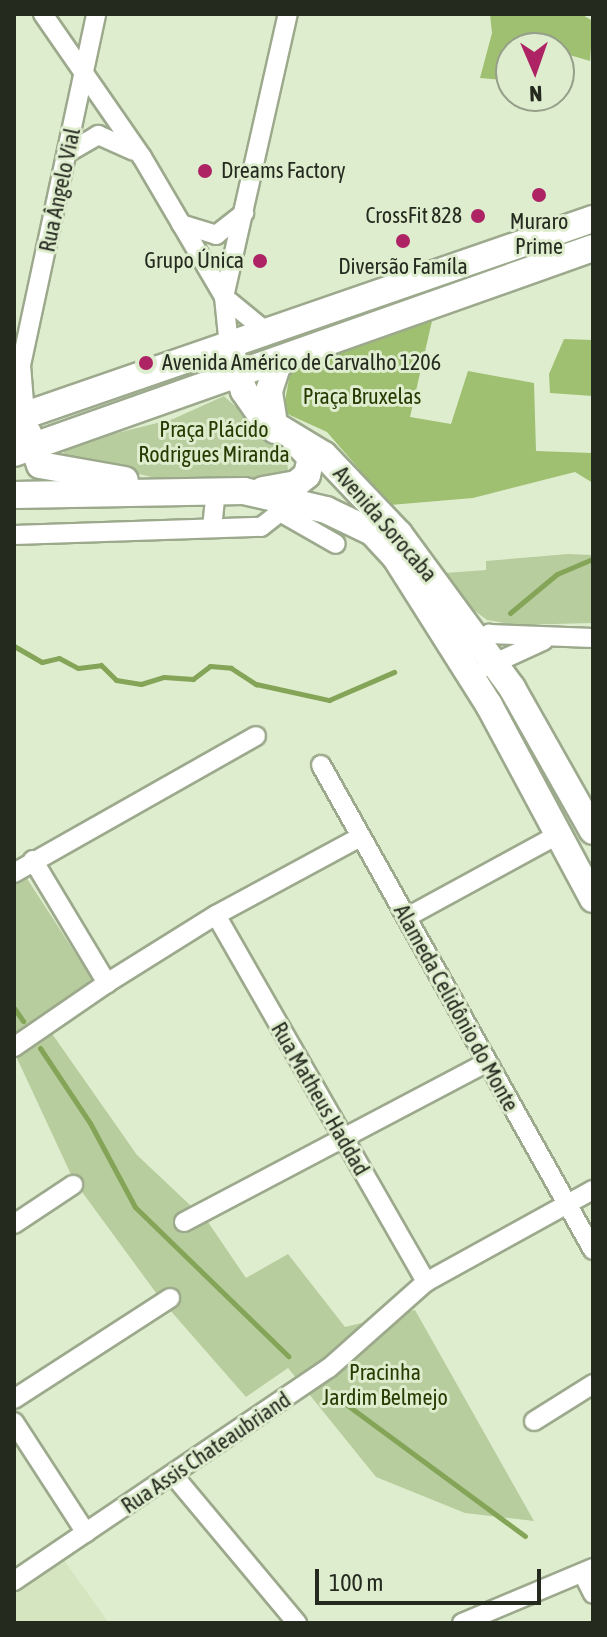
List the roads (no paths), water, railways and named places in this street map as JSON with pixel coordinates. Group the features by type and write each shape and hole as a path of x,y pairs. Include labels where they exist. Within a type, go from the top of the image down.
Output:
{"street":[{"name":"Rua Ângelo Vial","path":"20,417 18,372 69,152 96,14"},
{"path":"229,346 224,297 246,211 288,14"},
{"path":"49,16 142,157 224,297 268,333"},
{"path":"69,152 98,135 121,141 142,157"},
{"path":"179,222 198,233 216,235 233,227 246,211"},
{"path":"22,450 288,357 593,219"},
{"path":"171,489 40,465 22,450 20,417 268,333 593,248"},
{"name":"Avenida Sorocaba","path":"229,346 237,375 285,435 324,455 399,534 495,663 593,831"},
{"path":"244,491 279,489 307,475 311,458 285,435 269,391 277,366 288,357"},
{"path":"14,495 171,489"},
{"name":"Avenida Sorocaba","path":"171,489 244,491 326,510 372,532 396,558 462,664 593,899"},
{"path":"212,528 216,489"},
{"path":"14,535 261,527 280,512 336,544"},
{"path":"462,664 477,639 489,634 545,640 593,638"},
{"path":"462,664 495,663 545,640"},
{"path":"14,873 256,736"},
{"name":"Alameda Celidônio do Monte","path":"321,765 485,1063 593,1250"},
{"path":"407,917 559,834"},
{"path":"14,1047 107,983 216,915 360,837"},
{"path":"33,860 107,983"},
{"name":"Rua Matheus Haddad","path":"216,915 426,1282"},
{"path":"184,1222 485,1063"},
{"path":"14,1224 73,1185"},
{"name":"Rua Assis Chateaubriand","path":"14,1581 174,1476 329,1368 426,1282 593,1190"},
{"path":"14,1399 170,1298"},
{"path":"534,1421 593,1384"},
{"path":"14,1422 86,1533"},
{"path":"174,1476 297,1623"},
{"path":"462,1623 588,1571 593,1594"}],"waterway":[{"path":"510,613 557,574 593,559"},
{"path":"14,646 42,662 59,658 78,668 101,665 116,680 141,684 164,677 193,679 210,666 231,668 256,684 329,700 394,672"},
{"path":"14,1008 23,1021"},
{"path":"40,1048 90,1123 135,1207 288,1356"},
{"path":"339,1399 525,1536"}],"place":[{"name":"Dreams Factory","path":"205,171"},
{"name":"Muraro Prime","path":"539,195"},
{"name":"CrossFit 828","path":"478,216"},
{"name":"Diversão Famíla","path":"403,241"},
{"name":"Grupo Única","path":"260,261"},
{"name":"Avenida Américo de Carvalho 1206","path":"146,363"}],"park label":[{"name":"Praça Bruxelas","path":"362,397"},
{"name":"Praça Plácido Rodrigues Miranda","path":"214,442"},
{"name":"Pracinha Jardim Belmejo","path":"385,1384"}]}
